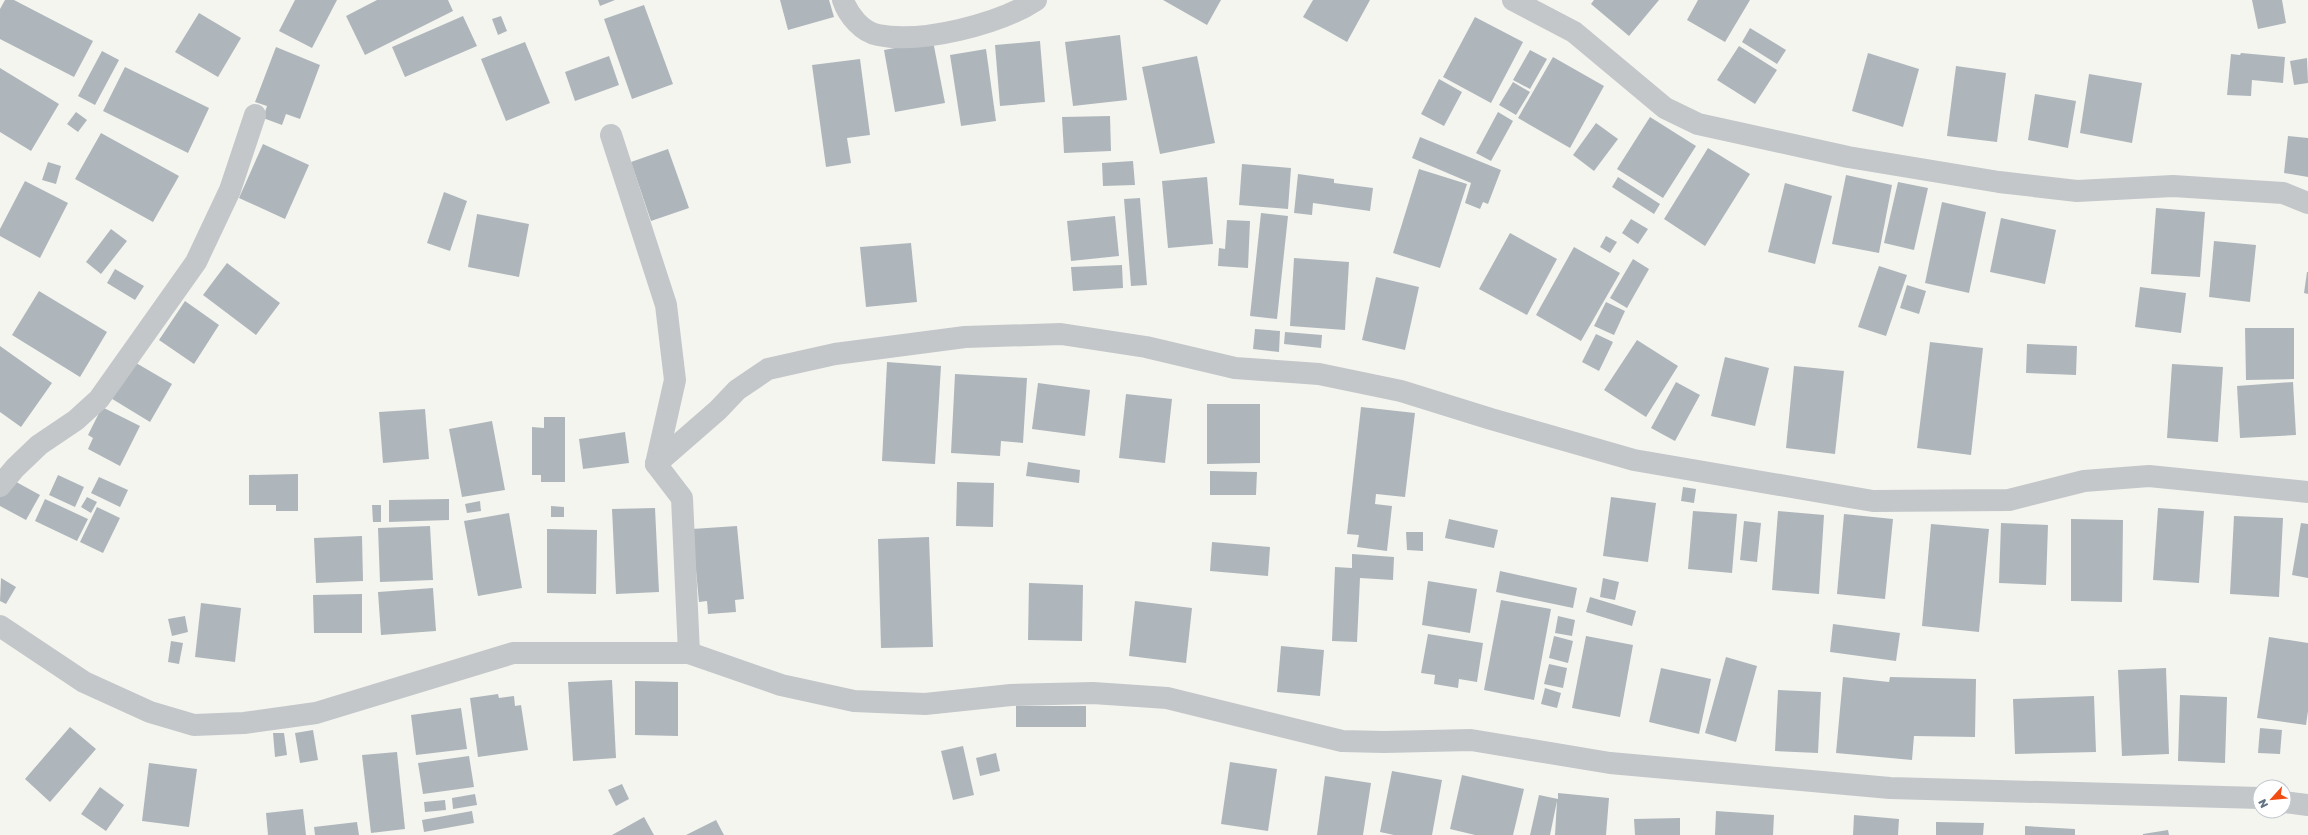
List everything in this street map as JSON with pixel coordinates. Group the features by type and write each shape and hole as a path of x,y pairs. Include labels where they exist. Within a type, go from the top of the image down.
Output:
{"street":[{"path":"843,0 858,25 878,35 918,37 969,29 1025,7 1036,0"},
{"path":"1513,0 1574,32 1665,108 1698,124 1848,157 1998,182 2077,191 2173,186 2283,193 2308,203"},
{"path":"0,486 15,468 38,445 76,420 99,399 196,262 230,190 255,115"},
{"path":"610,135 666,305 675,380 656,464"},
{"path":"656,464 718,410 737,390 768,369 835,354 965,337 1061,334 1146,347 1236,368 1319,374 1401,391 1490,419 1634,460 1873,501 2009,500 2084,481 2149,476 2308,492"},
{"path":"656,464 682,498 689,653"},
{"path":"0,626 84,682 150,712 194,725 244,723 316,713 513,653 689,653 781,686 854,701 925,704 1011,695 1093,693 1167,698 1342,740 1384,742 1471,740 1610,764 1890,788 2252,798"},
{"path":"2292,803 2308,805"}],"building":[{"path":"5,0 14,0 93,41 74,77 0,39 0,9"},
{"path":"295,0 337,0 312,48 279,31"},
{"path":"377,0 448,0 453,11 365,55 346,16"},
{"path":"598,0 615,0 600,6"},
{"path":"780,0 829,0 834,17 788,30"},
{"path":"1163,0 1221,0 1207,25"},
{"path":"1313,0 1370,0 1347,42 1303,17"},
{"path":"1594,0 1659,0 1629,36 1591,4"},
{"path":"1698,0 1750,0 1725,42 1687,20"},
{"path":"2252,0 2282,0 2286,23 2258,29"},
{"path":"644,5 673,84 632,99 604,19"},
{"path":"199,13 241,38 218,77 175,52"},
{"path":"463,16 477,46 405,77 392,47"},
{"path":"501,16 507,31 498,35 492,19"},
{"path":"1475,17 1523,42 1491,103 1443,77"},
{"path":"1750,28 1786,50 1777,64 1742,42"},
{"path":"1120,35 1127,100 1073,106 1065,42"},
{"path":"933,41 945,103 895,112 884,50"},
{"path":"1040,41 1045,102 1000,106 995,45"},
{"path":"525,42 550,103 506,121 481,59"},
{"path":"1739,46 1777,70 1755,104 1717,80"},
{"path":"276,47 320,65 300,119 286,114 282,125 263,118 267,106 255,102"},
{"path":"986,49 996,121 961,126 950,55"},
{"path":"1530,50 1547,59 1530,89 1513,80"},
{"path":"102,51 119,60 95,105 78,96"},
{"path":"1868,53 1919,69 1903,127 1852,111"},
{"path":"2241,53 2285,57 2283,83 2252,80 2251,96 2227,95 2231,54 2240,55"},
{"path":"609,56 619,85 575,101 565,72"},
{"path":"1197,56 1215,143 1160,154 1142,67"},
{"path":"1553,57 1604,86 1570,148 1518,118"},
{"path":"2307,58 2308,83 2294,85 2290,61"},
{"path":"860,59 870,135 847,138 851,163 826,167 812,65"},
{"path":"1956,66 2006,73 1997,142 1947,136"},
{"path":"125,67 209,108 188,153 103,111"},
{"path":"0,68 59,104 31,151 0,132"},
{"path":"2089,74 2142,83 2132,143 2080,133"},
{"path":"1439,79 1462,92 1444,126 1421,114"},
{"path":"1513,82 1530,92 1516,115 1499,105"},
{"path":"2035,94 2076,101 2068,148 2028,140"},
{"path":"76,112 87,120 78,132 67,124"},
{"path":"1498,112 1513,121 1491,161 1476,153"},
{"path":"1110,116 1111,151 1064,153 1062,117"},
{"path":"1650,117 1696,146 1663,198 1617,169"},
{"path":"1596,123 1618,139 1594,171 1573,155"},
{"path":"101,133 179,176 153,222 75,179"},
{"path":"2288,136 2308,138 2308,177 2284,173"},
{"path":"1420,137 1501,170 1488,204 1483,202 1480,209 1465,203 1471,183 1412,158"},
{"path":"263,144 309,165 285,219 239,198"},
{"path":"1708,148 1750,174 1705,246 1664,219"},
{"path":"668,149 689,208 651,221 631,162"},
{"path":"1133,161 1135,185 1103,186 1102,163"},
{"path":"48,162 61,166 56,184 42,180"},
{"path":"1242,164 1291,168 1288,209 1239,205"},
{"path":"1419,169 1467,184 1440,268 1393,253"},
{"path":"1298,174 1334,179 1334,183 1373,188 1370,211 1313,203 1312,215 1294,213"},
{"path":"1846,175 1892,185 1879,253 1832,244"},
{"path":"1207,177 1213,244 1168,248 1162,181"},
{"path":"1618,177 1660,204 1654,214 1612,187"},
{"path":"25,181 68,203 40,258 0,236 0,229"},
{"path":"1898,182 1928,188 1914,250 1884,243"},
{"path":"1785,183 1832,196 1815,264 1768,252"},
{"path":"444,192 467,201 450,251 427,243"},
{"path":"1140,198 1147,285 1131,286 1124,199"},
{"path":"1942,202 1986,212 1969,293 1925,283"},
{"path":"2156,208 2205,212 2200,277 2151,274"},
{"path":"1261,213 1288,216 1277,319 1250,316"},
{"path":"477,214 529,224 519,277 468,267"},
{"path":"1115,216 1119,256 1071,261 1067,221"},
{"path":"2001,218 2056,230 2045,284 1990,272"},
{"path":"1631,219 1648,229 1638,244 1622,233"},
{"path":"1227,220 1250,221 1248,268 1218,266 1219,248 1225,249"},
{"path":"111,229 127,241 101,274 86,262"},
{"path":"1510,233 1557,259 1527,315 1479,289"},
{"path":"1606,236 1617,242 1610,253 1600,247"},
{"path":"2214,241 2256,245 2250,302 2209,297"},
{"path":"911,243 917,302 866,307 860,247"},
{"path":"1574,247 1620,273 1581,341 1536,315"},
{"path":"1294,258 1349,262 1345,330 1290,326"},
{"path":"1633,259 1649,269 1627,308 1610,298"},
{"path":"227,263 280,303 256,335 203,295"},
{"path":"1122,265 1123,288 1073,291 1071,267"},
{"path":"1879,266 1907,275 1886,336 1858,327"},
{"path":"115,269 144,286 135,300 107,283"},
{"path":"2308,272 2308,294 2304,293"},
{"path":"1376,277 1419,287 1405,350 1362,340"},
{"path":"1907,285 1926,291 1919,314 1900,308"},
{"path":"2140,287 2186,293 2181,333 2135,327"},
{"path":"39,291 107,332 80,377 12,335"},
{"path":"185,301 219,325 194,364 159,340"},
{"path":"1606,302 1625,311 1614,335 1594,326"},
{"path":"2245,328 2294,328 2294,379 2246,380"},
{"path":"1255,329 1280,331 1279,352 1253,349"},
{"path":"1285,332 1322,335 1321,348 1284,344"},
{"path":"1596,334 1613,342 1599,371 1582,362"},
{"path":"1637,340 1678,366 1646,417 1604,390"},
{"path":"1930,342 1983,348 1971,455 1917,448"},
{"path":"2027,344 2077,346 2076,375 2026,373"},
{"path":"0,346 52,383 21,427 0,412"},
{"path":"1725,357 1769,368 1755,426 1711,416"},
{"path":"131,360 172,384 150,422 109,397"},
{"path":"887,362 941,366 935,464 882,461"},
{"path":"2172,364 2223,367 2218,442 2167,438"},
{"path":"1794,366 1844,371 1835,454 1786,448"},
{"path":"955,374 1027,378 1023,443 1001,441 1000,456 951,453"},
{"path":"1676,382 1700,395 1675,441 1651,428"},
{"path":"2293,382 2296,435 2240,438 2237,386"},
{"path":"1038,383 1090,390 1085,436 1032,429"},
{"path":"1126,394 1172,399 1165,463 1119,458"},
{"path":"1207,404 1260,404 1260,463 1207,464"},
{"path":"102,407 140,426 120,466 88,449 93,438 88,435"},
{"path":"1361,407 1415,413 1405,497 1376,494 1375,504 1392,506 1387,551 1357,547 1359,535 1347,534"},
{"path":"425,409 429,459 383,463 379,412"},
{"path":"544,417 565,417 565,482 541,482 541,475 532,475 532,427 544,428"},
{"path":"492,421 505,490 462,497 449,429"},
{"path":"625,432 629,463 583,469 579,439"},
{"path":"1028,462 1080,470 1079,483 1026,476"},
{"path":"1210,471 1257,472 1256,495 1210,495"},
{"path":"298,474 298,511 276,511 276,505 249,505 249,475"},
{"path":"58,475 84,487 75,507 49,495"},
{"path":"99,477 128,490 120,507 91,493"},
{"path":"9,478 40,495 26,520 0,506 0,495"},
{"path":"957,482 994,483 993,527 956,526"},
{"path":"1683,487 1696,489 1694,503 1681,501"},
{"path":"87,497 97,502 91,513 81,507"},
{"path":"1611,497 1656,503 1648,562 1603,556"},
{"path":"45,499 88,519 77,541 35,521"},
{"path":"449,499 449,520 389,522 389,500"},
{"path":"480,501 481,511 467,513 465,504"},
{"path":"372,505 381,505 381,522 373,522"},
{"path":"551,506 564,507 564,517 551,517"},
{"path":"97,507 120,518 103,553 80,542"},
{"path":"655,508 659,592 616,594 612,509"},
{"path":"2158,508 2204,511 2199,583 2153,580"},
{"path":"1693,511 1737,514 1732,573 1688,569"},
{"path":"1778,511 1824,515 1819,594 1772,590"},
{"path":"509,513 522,588 478,596 464,521"},
{"path":"1844,514 1893,519 1885,599 1837,594"},
{"path":"2234,516 2283,518 2279,597 2230,594"},
{"path":"1449,519 1498,530 1494,548 1445,538"},
{"path":"2071,519 2123,520 2122,602 2071,601"},
{"path":"1744,521 1761,523 1757,562 1740,560"},
{"path":"2001,523 2048,525 2046,585 1999,583"},
{"path":"2301,523 2308,524 2308,578 2292,575"},
{"path":"1931,524 1989,529 1979,632 1922,626"},
{"path":"430,526 433,580 380,582 378,528"},
{"path":"737,526 744,599 735,600 736,612 708,614 707,601 699,602 692,529"},
{"path":"547,529 597,530 596,594 547,593"},
{"path":"1406,532 1423,532 1423,551 1407,550"},
{"path":"362,536 363,581 316,583 314,538"},
{"path":"929,537 933,647 881,648 878,539"},
{"path":"1212,542 1270,547 1268,576 1210,571"},
{"path":"1352,554 1394,557 1393,580 1360,578 1357,642 1332,641 1335,567 1352,568"},
{"path":"1500,571 1577,588 1573,608 1496,592"},
{"path":"1,578 16,587 6,604 0,601"},
{"path":"1603,578 1619,582 1615,600 1600,597"},
{"path":"1428,581 1477,589 1470,633 1422,625"},
{"path":"1029,583 1083,585 1082,641 1028,640"},
{"path":"433,588 436,631 381,635 378,592"},
{"path":"362,594 362,633 314,633 313,595"},
{"path":"1590,597 1636,611 1632,626 1586,612"},
{"path":"1501,600 1551,609 1534,700 1484,690"},
{"path":"1135,601 1192,608 1186,663 1129,656"},
{"path":"201,603 241,608 235,662 195,657"},
{"path":"185,616 188,632 172,636 168,619"},
{"path":"1558,616 1575,620 1572,636 1555,633"},
{"path":"1833,624 1900,633 1896,661 1830,652"},
{"path":"1428,634 1483,643 1477,682 1459,679 1458,688 1434,684 1435,675 1421,673"},
{"path":"1554,636 1573,641 1568,663 1549,658"},
{"path":"1586,636 1633,645 1620,717 1572,708"},
{"path":"2269,637 2308,643 2308,711 2306,725 2257,718"},
{"path":"171,641 183,643 179,664 168,662"},
{"path":"1281,646 1324,650 1320,696 1277,692"},
{"path":"1726,657 1757,666 1736,742 1705,733"},
{"path":"1549,664 1567,668 1563,688 1544,684"},
{"path":"1661,668 1711,679 1699,734 1649,722"},
{"path":"2166,668 2169,754 2122,756 2118,670"},
{"path":"1843,677 1889,682 1890,677 1976,679 1975,737 1914,736 1912,760 1836,753"},
{"path":"612,680 616,758 573,761 568,682"},
{"path":"635,681 678,682 678,736 635,735"},
{"path":"1545,688 1561,693 1557,708 1541,704"},
{"path":"1778,690 1821,692 1818,753 1775,751"},
{"path":"498,694 499,698 514,696 515,706 521,705 528,750 478,757 470,698"},
{"path":"2180,695 2227,697 2225,763 2178,761"},
{"path":"2094,696 2096,752 2015,754 2013,699"},
{"path":"1016,706 1086,706 1086,727 1016,727"},
{"path":"461,708 467,749 416,755 411,715"},
{"path":"70,727 96,749 50,802 25,779"},
{"path":"2260,728 2282,730 2280,754 2258,753"},
{"path":"313,730 318,760 300,763 295,733"},
{"path":"273,733 284,733 287,755 275,757"},
{"path":"963,746 974,795 953,800 941,751"},
{"path":"397,752 405,829 371,833 362,755"},
{"path":"996,753 1000,771 980,776 976,758"},
{"path":"469,756 474,787 423,794 418,763"},
{"path":"1230,762 1277,769 1268,831 1221,824"},
{"path":"149,763 197,769 189,827 142,821"},
{"path":"1392,771 1442,780 1432,835 1394,835 1380,832"},
{"path":"1462,775 1524,789 1513,835 1475,835 1450,829"},
{"path":"1325,776 1371,783 1363,835 1317,835"},
{"path":"622,784 629,799 616,806 608,790"},
{"path":"100,787 124,805 106,831 81,814"},
{"path":"1558,793 1609,798 1606,835 1555,835 1557,801 1550,835 1530,835 1539,795 1558,799"},
{"path":"475,794 477,805 453,809 452,798"},
{"path":"445,800 446,810 425,812 424,802"},
{"path":"303,809 306,835 268,835 266,813"},
{"path":"472,811 474,823 424,832 422,820"},
{"path":"1716,811 1774,815 1773,835 1715,835"},
{"path":"1854,815 1899,819 1898,835 1853,835"},
{"path":"644,817 654,835 612,835"},
{"path":"1680,818 1680,835 1635,835 1634,819"},
{"path":"716,820 724,835 686,835"},
{"path":"357,822 359,835 315,835 314,827"},
{"path":"1936,822 1984,823 1983,835 1936,835"},
{"path":"2025,826 2075,829 2075,835 2025,835"},
{"path":"2168,830 2169,835 2143,835 2143,834"}]}
